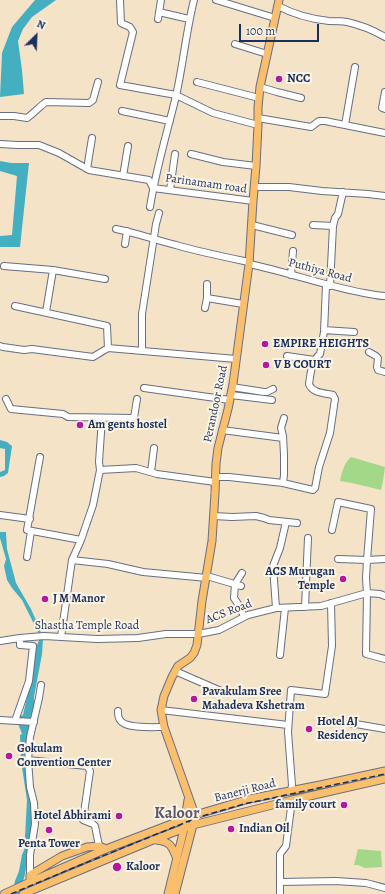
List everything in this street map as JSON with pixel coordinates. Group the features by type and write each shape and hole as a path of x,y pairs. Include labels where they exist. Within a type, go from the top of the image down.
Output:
{"main road":[{"name":"Perandoor Road","path":"195,815 164,727 161,710 164,696 175,671 178,666 190,658 197,645 202,601 212,541 218,448 232,387 249,263 260,87 278,3"},
{"name":"Banerji Road","path":"6,893 30,878 63,868 103,848 195,815 249,799 385,771"},
{"name":"Banerji Road","path":"23,894 193,825 296,799 385,779"},
{"path":"294,790 296,799"},
{"path":"168,894 184,829 189,798"},
{"path":"224,806 229,816"},
{"path":"175,894 195,815"},
{"path":"153,840 164,840 172,846 177,859"},
{"path":"30,878 62,856 87,847 103,848"},
{"path":"63,868 67,876"}],"street":[{"path":"120,0 121,23 130,27 134,32 120,86 176,95 213,113 258,122 311,128 320,121 325,121 385,133"},
{"path":"161,0 158,15 189,19"},
{"path":"150,207 153,188 176,95 189,19 194,0"},
{"path":"216,0 275,18"},
{"path":"278,3 288,12 328,21 359,25 385,37"},
{"path":"235,44 267,54"},
{"path":"345,125 355,67"},
{"path":"0,116 27,118 46,102 89,103 93,100 98,82"},
{"path":"197,82 259,98"},
{"path":"260,87 301,98"},
{"path":"385,92 382,108 385,109"},
{"path":"122,111 170,120"},
{"path":"88,170 92,138"},
{"name":"Parinamam road","path":"0,144 39,145 59,153 88,170 149,180 153,188 253,201"},
{"path":"122,176 128,146"},
{"path":"170,190 175,154"},
{"path":"191,154 223,162 256,166"},
{"path":"254,187 289,187 385,196"},
{"path":"100,470 136,468 151,472 215,479 229,477 283,483 313,490 315,488 319,467 330,433 335,399 333,395 314,391 309,384 314,360 320,354 324,330 334,218 338,214 343,192"},
{"path":"142,351 142,314 159,213"},
{"path":"252,225 292,235"},
{"path":"313,225 333,226"},
{"name":"Puthiya Road","path":"116,229 328,285 385,296"},
{"path":"125,244 127,231"},
{"path":"291,275 293,251"},
{"path":"4,266 53,270 105,278"},
{"path":"46,312 53,270"},
{"path":"205,308 207,284"},
{"path":"207,298 243,304"},
{"path":"15,306 107,326 108,348"},
{"path":"324,330 354,332"},
{"path":"0,346 93,357 108,348 236,359"},
{"path":"369,352 378,358 378,370 385,372"},
{"path":"286,356 314,360"},
{"path":"232,387 264,392 273,389"},
{"path":"144,388 230,398 272,400"},
{"path":"6,399 11,409 63,414 68,417 134,418 137,399"},
{"path":"61,637 72,560 81,540 93,505 100,470 99,462 102,418"},
{"path":"283,483 284,462 281,428 284,418"},
{"path":"222,430 283,438"},
{"path":"151,472 154,448"},
{"path":"40,458 27,530 81,540"},
{"path":"332,530 338,502 371,509 366,578 366,654 385,659"},
{"path":"0,515 30,519"},
{"path":"214,516 256,516 269,520 297,523"},
{"path":"276,608 272,566 280,548 286,522"},
{"path":"27,557 31,531"},
{"path":"306,607 308,538"},
{"path":"338,560 385,559"},
{"path":"72,560 108,564 143,572 207,577 238,585"},
{"path":"242,573 234,598 244,617"},
{"name":"ACS Road","path":"198,634 219,630 244,617 276,608 321,606 367,593 385,596"},
{"path":"294,790 292,785 288,732 291,690 325,694 332,646 331,603"},
{"path":"280,655 285,608"},
{"name":"Shastha Temple Road","path":"0,641 44,636 97,639 138,638 166,634 198,634"},
{"path":"16,721 29,681 33,646 20,645 20,638"},
{"path":"175,671 221,691"},
{"path":"30,878 30,855 35,824 34,803 30,787 28,760 32,722 41,685"},
{"path":"161,710 288,725"},
{"path":"118,711 119,720 123,724 131,726 164,727"},
{"path":"0,720 32,722"},
{"path":"350,723 385,729"},
{"path":"28,760 87,766 90,771 83,820 95,826 103,848"},
{"path":"280,894 280,854 286,846 296,799"},
{"path":"280,882 366,883 385,888"}],"green space":[{"path":"351,457 385,467 381,490 340,481 345,465"},
{"path":"358,849 381,851 382,867 365,868 354,865"}],"water":[{"path":"35,0 56,0 32,17 23,29 18,41 24,94 0,97 2,53 12,27"},
{"path":"0,161 11,163 29,163 20,247 0,247 0,236 12,235 17,176 0,171"},
{"path":"0,440 7,442 12,446 8,473 0,477 0,472 5,470 5,449 0,448"},
{"path":"0,532 6,532 7,549 16,583 31,609 43,639 42,654 34,697 34,701 36,703 33,715 31,715 26,743 33,819 25,874 20,894 12,894 26,845 27,800 21,761 20,735 22,734 18,719 23,715 32,683 34,658 39,640 39,634 22,600 7,580 4,566 6,559 0,538"}],"railway":[{"path":"11,894 199,817 244,804 385,774"}],"place":[{"name":"NCC","path":"279,79"},
{"name":"EMPIRE HEIGHTS","path":"265,344"},
{"name":"V B COURT","path":"266,365"},
{"name":"Am gents hostel","path":"80,425"},
{"name":"ACS Murugan Temple","path":"343,579"},
{"name":"J M Manor","path":"45,599"},
{"name":"Pavakulam Sree Mahadeva Kshetram","path":"194,699"},
{"name":"Hotel AJ Residency","path":"309,729"},
{"name":"Gokulam Convention Center","path":"9,756"},
{"name":"family court","path":"344,805"},
{"name":"Hotel Abhirami","path":"119,816"},
{"name":"Indian Oil","path":"231,829"},
{"name":"Penta Tower","path":"49,830"},
{"name":"Kaloor","path":"117,867"}],"district":[{"name":"Kaloor","path":"177,814"}]}
